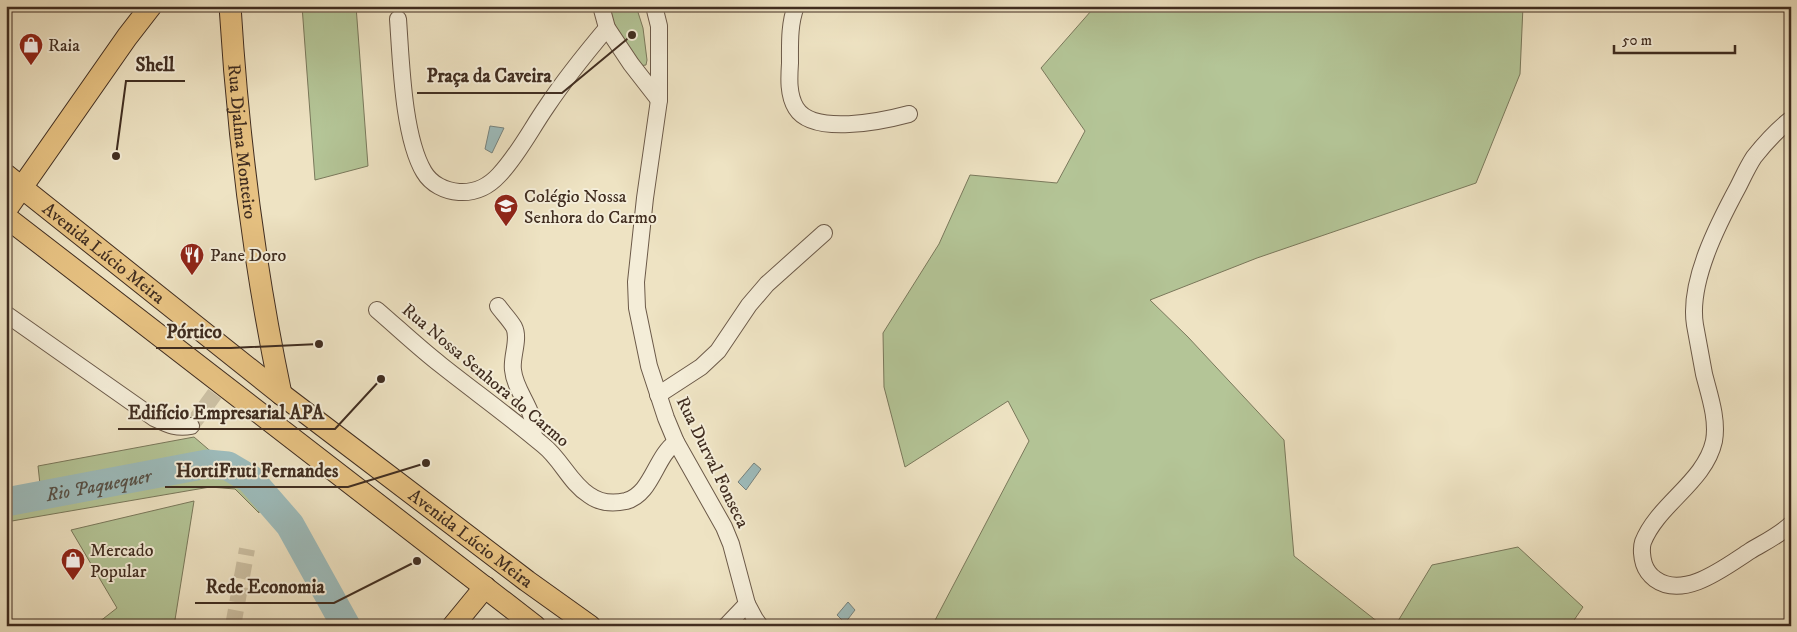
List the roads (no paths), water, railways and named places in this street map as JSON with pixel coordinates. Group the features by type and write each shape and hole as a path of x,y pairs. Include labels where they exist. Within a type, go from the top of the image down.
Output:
{"main road":[{"path":"6,210 14,182 151,6"},
{"name":"Rua Djalma Monteiro","path":"230,6 236,92 258,267 266,324 281,394"},
{"name":"Avenida Lúcio Meira","path":"14,182 281,394 527,582 590,626"},
{"name":"Avenida Lúcio Meira","path":"6,217 535,626"},
{"path":"453,626 485,587"}],"street":[{"path":"601,6 607,28 658,100"},
{"name":"Rua Durval Fonseca","path":"654,6 659,26 658,100 636,282 637,308 649,366 666,418 676,442 724,527 731,544 747,604 760,626"},
{"path":"796,6 791,30 789,82 796,110 809,120 819,123 859,124 883,121 909,114"},
{"path":"398,19 411,142 424,173 432,182 447,189 466,192 481,189 499,176 552,98 607,28"},
{"path":"1791,119 1778,129 1753,158 1726,210 1705,258 1695,302 1694,323 1715,425 1714,439 1710,454 1698,473 1652,526 1642,543 1644,565 1652,576 1663,585 1679,587 1692,584 1715,573 1791,524"},
{"path":"658,394 701,367 718,351 767,284 824,233"},
{"path":"498,306 515,328 516,336 512,371 518,389 532,415 534,429 532,436"},
{"name":"Rua Nossa Senhora do Carmo","path":"377,310 439,364 546,446 588,495 598,500 611,503 633,498 640,493 664,452 676,442"},
{"path":"6,314 154,418 174,427 191,426"},
{"path":"726,626 747,604"}],"water":[{"path":"490,126 504,128 492,153 485,149"},
{"path":"754,463 761,469 746,490 738,482"},
{"path":"848,602 855,610 845,623 837,615"}],"waterway":[{"name":"Rio Paquequer","path":"6,502 207,464 228,466 250,479 290,525 346,626"}],"tunnel":[{"path":"191,426 222,384"},
{"path":"233,626 247,549"}],"place":[{"name":"Praça da Caveira","path":"632,35"},
{"name":"Raia","path":"31,66"},
{"name":"Shell","path":"116,156"},
{"name":"Colégio Nossa Senhora do Carmo","path":"506,227"},
{"name":"Pane Doro","path":"192,276"},
{"name":"Pórtico","path":"319,344"},
{"name":"Edifício Empresarial APA","path":"381,379"},
{"name":"HortiFruti Fernandes","path":"426,463"},
{"name":"Rede Economia","path":"417,561"},
{"name":"Mercado Popular","path":"73,581"}]}
